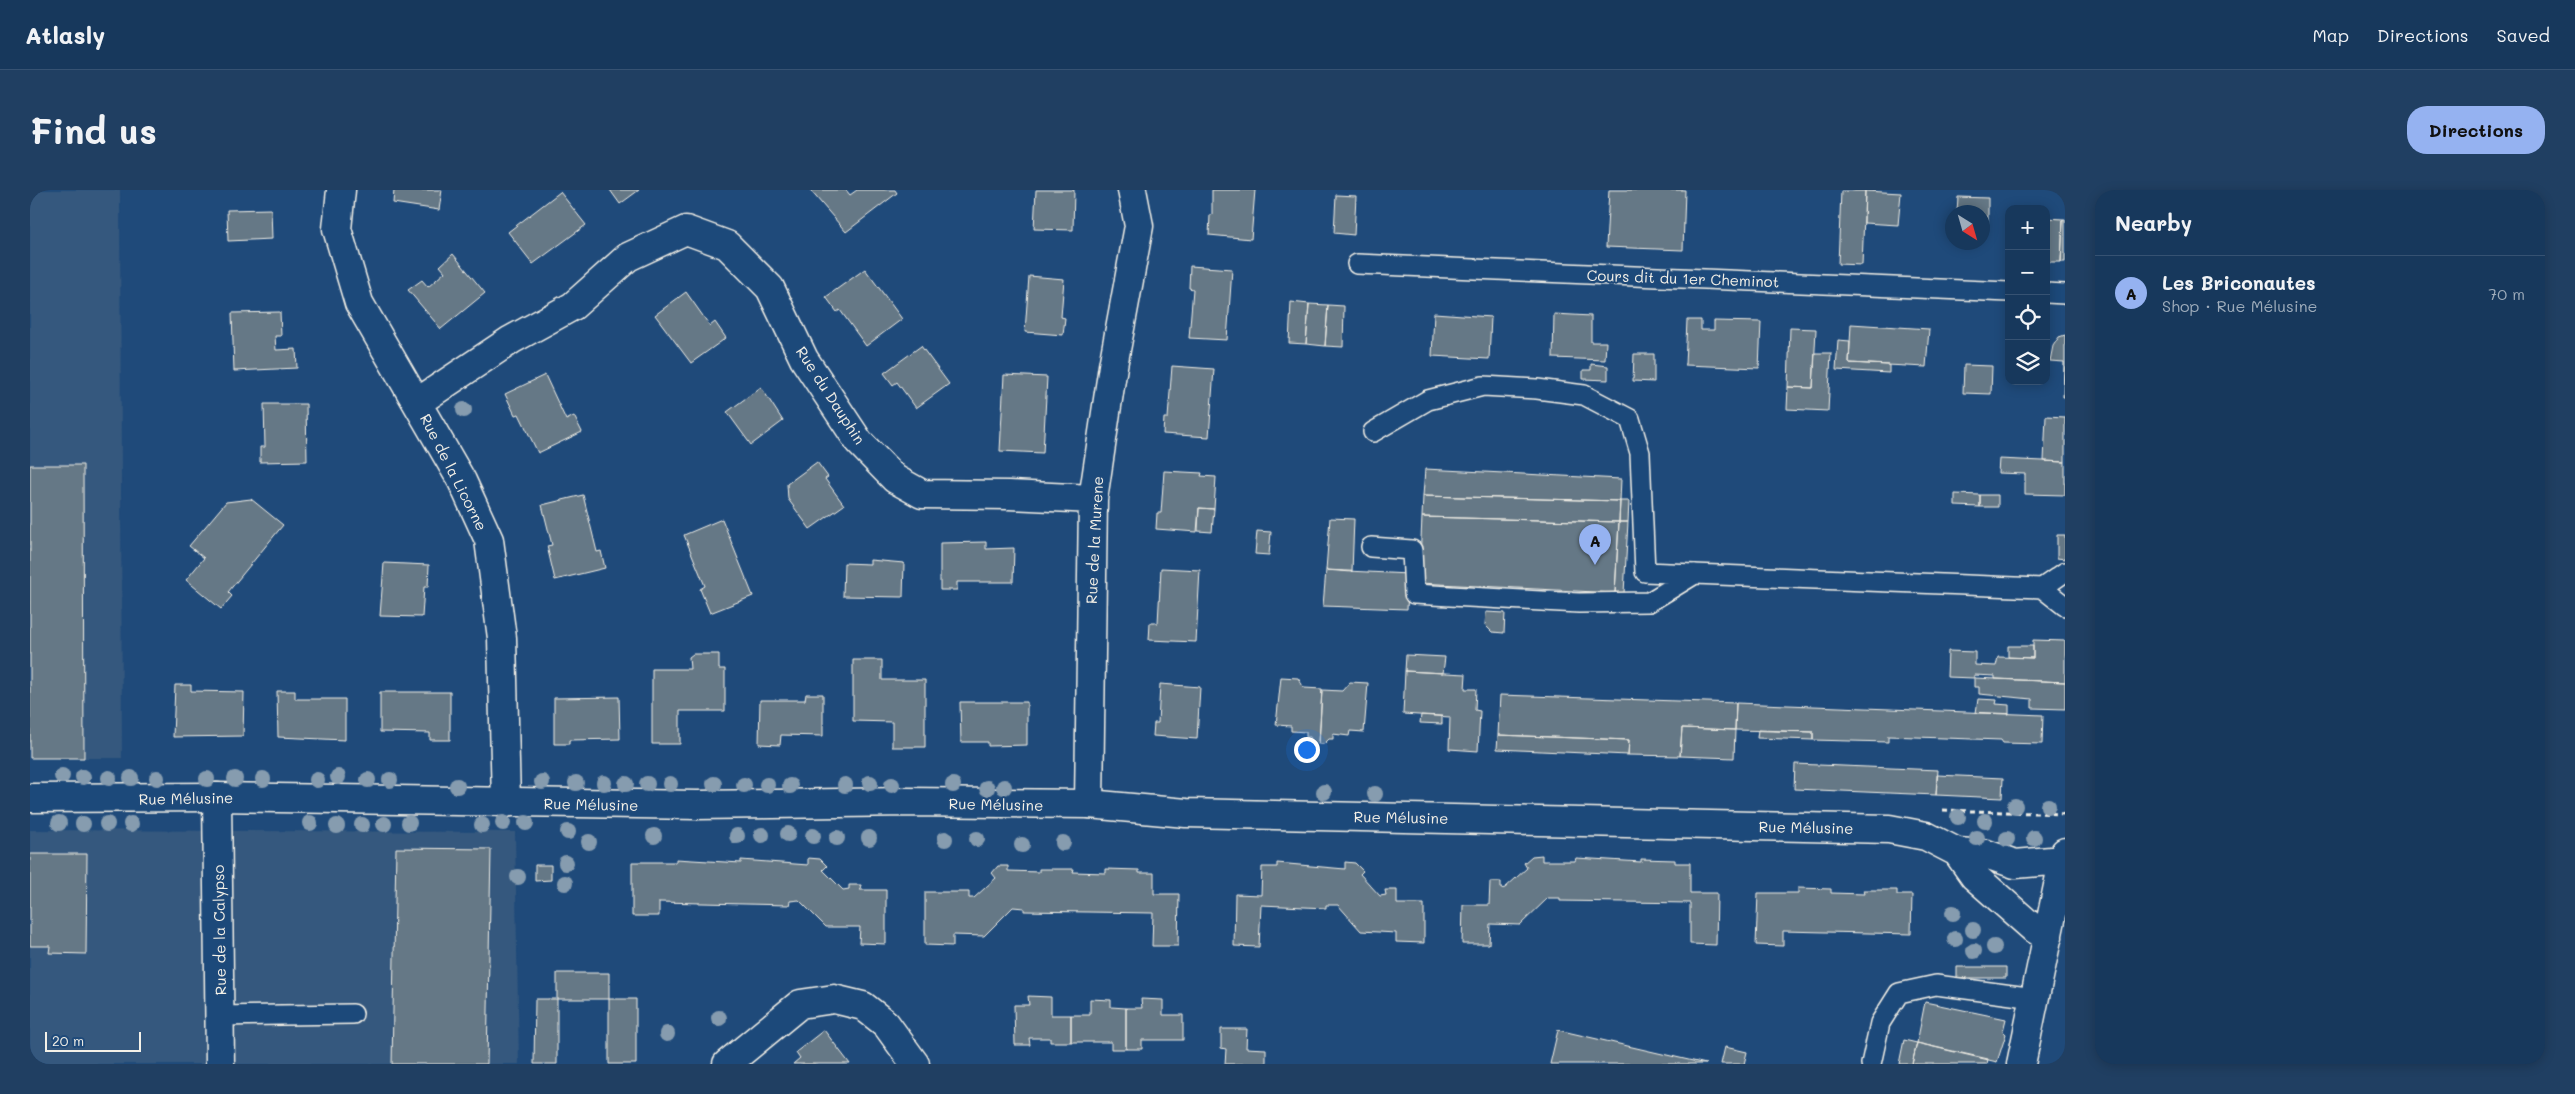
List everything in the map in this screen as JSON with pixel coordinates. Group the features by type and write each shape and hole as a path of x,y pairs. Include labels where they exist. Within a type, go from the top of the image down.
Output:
{"street":[{"name":"Rue de la Licorne","path":"341,190 337,229 359,303 462,481 489,540 502,638 506,803"},
{"name":"Rue de la Murene","path":"1089,804 1093,499 1113,366 1139,226 1132,190"},
{"name":"Rue du Dauphin","path":"418,402 511,340 573,306 628,257 686,230 727,245 770,288 804,359 859,442 895,479 922,494 1009,495 1093,499"},
{"name":"Rue Mélusine","path":"30,798 218,796 506,803 697,805 907,802 1089,804 1186,813 1889,829 1926,836 1957,852 1986,854 2015,864 2064,856"},
{"name":"Rue de la Calypso","path":"218,796 220,1064"},
{"name":"Rue Mélusine","path":"1957,852 1974,876 2033,928 2048,937"},
{"path":"2021,1064 2064,856"},
{"path":"727,1064 800,1004 834,999 863,1006 886,1024 914,1064"}],"lane":[{"name":"Cours dit du 1er Cheminot","path":"1357,264 2005,292"},
{"path":"2050,294 2065,294"},
{"path":"1373,432 1428,400 1483,386 1537,389 1584,395 1630,419 1640,454 1646,572 2042,588 2065,606"},
{"path":"1371,547 1412,550 1414,594 1579,604 1649,602 1695,574"},
{"path":"2042,588 2065,572"},
{"path":"1871,1064 1880,1023 1899,993 1936,985 2035,998"},
{"path":"220,1016 353,1014"}],"path":[{"path":"1926,836 1944,809 2065,814"}],"shaded area":[{"path":"30,190 120,190 122,758 30,758"},
{"path":"30,830 515,832 519,1064 30,1064"}],"building":[{"path":"394,190 442,190 439,210 393,203"},
{"path":"610,190 639,190 620,204"},
{"path":"810,190 846,190 850,195 857,190 895,190 897,193 846,232"},
{"path":"1036,190 1074,190 1073,230 1034,229"},
{"path":"1212,190 1255,190 1251,239 1209,235 1210,215 1212,215"},
{"path":"1609,190 1685,190 1683,250 1606,247"},
{"path":"1841,191 1865,191 1862,265 1838,264"},
{"path":"1865,191 1901,193 1898,225 1864,223"},
{"path":"560,192 586,225 533,264 508,232"},
{"path":"1336,195 1356,196 1354,235 1334,233"},
{"path":"1958,197 1988,198 1988,205 1957,205"},
{"path":"271,209 272,239 228,241 227,210"},
{"path":"2050,218 2063,219 2061,262 2050,262"},
{"path":"2063,219 2065,219 2065,262 2061,262"},
{"path":"453,254 485,293 441,329 408,290 422,280 428,287 445,272 440,266"},
{"path":"1190,266 1232,269 1227,340 1189,338 1193,289 1189,288"},
{"path":"865,269 902,319 866,346 840,310 837,312 826,297"},
{"path":"1029,276 1064,279 1061,317 1065,318 1063,335 1025,332"},
{"path":"686,292 710,326 715,322 726,338 691,363 655,315"},
{"path":"1291,302 1309,304 1306,344 1289,343"},
{"path":"1309,304 1328,305 1325,346 1306,344"},
{"path":"1328,305 1344,306 1343,347 1325,346"},
{"path":"280,312 281,336 275,336 276,350 296,349 297,368 234,371 232,313"},
{"path":"1434,313 1491,317 1489,359 1432,356"},
{"path":"1554,314 1591,316 1591,342 1606,342 1605,360 1553,358"},
{"path":"1687,320 1701,320 1701,330 1714,330 1714,321 1761,322 1759,368 1685,365"},
{"path":"1851,324 1929,329 1926,367 1849,363"},
{"path":"1790,328 1816,329 1813,388 1788,387"},
{"path":"2065,335 2065,397 2063,397 2064,362 2050,361 2053,346 2059,337"},
{"path":"1838,340 1850,341 1849,363 1889,365 1889,373 1836,370"},
{"path":"921,346 949,384 916,408 897,382 893,385 884,373"},
{"path":"1815,353 1831,353 1828,411 1787,409 1788,387 1813,388"},
{"path":"1634,354 1654,354 1654,382 1633,381"},
{"path":"1591,364 1608,366 1608,380 1583,379 1583,370 1591,370"},
{"path":"1964,365 1992,366 1991,394 1963,393"},
{"path":"1172,366 1214,369 1209,437 1163,434 1164,418 1168,418"},
{"path":"545,375 566,420 574,416 582,432 538,453 519,414 515,415 505,394"},
{"path":"1004,375 1047,377 1043,453 1000,451"},
{"path":"761,387 783,421 751,445 727,412"},
{"path":"264,404 306,404 307,461 260,462 260,447 265,447"},
{"path":"2046,416 2065,417 2065,462 2044,461"},
{"path":"1999,459 2065,462 2065,495 2025,494 2025,474 1998,473"},
{"path":"817,462 828,477 825,479 844,505 810,529 788,499 787,484"},
{"path":"30,465 83,465 84,758 30,758"},
{"path":"1425,469 1621,479 1620,501 1423,496"},
{"path":"1164,471 1202,473 1201,476 1216,477 1214,509 1199,508 1197,532 1156,529 1157,513 1161,513"},
{"path":"1955,494 1980,495 1980,507 1955,506"},
{"path":"583,495 597,552 601,551 605,568 555,580 547,546 552,545 542,505"},
{"path":"1980,495 1998,495 1998,507 1980,507"},
{"path":"1423,496 1620,501 1619,522 1422,517"},
{"path":"251,499 283,525 228,592 232,596 221,609 186,580 204,558 189,546 226,502"},
{"path":"1620,501 1629,501 1628,522 1619,522"},
{"path":"1199,508 1214,509 1212,532 1198,531"},
{"path":"1422,517 1619,522 1615,593 1419,583"},
{"path":"1330,518 1354,519 1352,572 1326,570"},
{"path":"722,519 753,596 710,613 700,589 705,586 684,535"},
{"path":"1619,522 1628,522 1624,593 1615,593"},
{"path":"1257,531 1271,532 1269,555 1255,554"},
{"path":"2057,535 2065,535 2065,559 2057,558"},
{"path":"986,542 986,549 1014,548 1013,582 957,582 957,590 940,590 940,543"},
{"path":"870,560 904,563 903,597 843,596 844,563 870,564"},
{"path":"384,563 429,565 428,587 424,587 422,617 380,616"},
{"path":"1161,568 1200,570 1196,642 1149,640 1150,623 1158,623"},
{"path":"1326,570 1409,574 1407,609 1323,606"},
{"path":"1486,612 1505,613 1504,633 1492,632 1485,625"},
{"path":"2033,640 2065,641 2065,682 1995,679 1995,676 1974,675 1974,678 1947,677 1948,651 1975,652 1975,665 1996,666 1998,657 2033,658"},
{"path":"2008,646 2033,646 2033,658 2008,657"},
{"path":"693,654 719,654 719,669 725,669 725,711 680,711 680,744 652,744 652,669 690,669 689,657"},
{"path":"1406,655 1445,657 1443,673 1405,671"},
{"path":"853,660 882,660 882,680 925,680 925,747 892,747 892,722 853,721"},
{"path":"1405,671 1466,674 1465,689 1476,689 1475,710 1480,711 1478,751 1449,749 1450,717 1403,714"},
{"path":"1281,677 1298,678 1304,688 1322,689 1319,744 1313,743 1310,737 1306,737 1306,732 1291,731 1291,726 1276,725"},
{"path":"1974,678 2065,682 2065,709 2032,708 2032,699 1979,694 1979,687 1974,687"},
{"path":"1350,682 1368,683 1364,732 1350,731 1349,736 1333,734 1333,739 1329,739 1324,744 1319,744 1322,690 1342,691"},
{"path":"1160,684 1200,687 1197,739 1153,736 1154,723 1158,723"},
{"path":"175,685 191,685 191,691 244,692 243,736 173,737"},
{"path":"277,691 295,691 295,699 345,699 345,740 278,737"},
{"path":"380,692 450,692 450,740 430,740 430,733 380,732"},
{"path":"806,694 823,694 823,736 781,735 780,745 759,744 760,700 805,700"},
{"path":"1500,695 1736,703 1735,730 1682,728 1680,756 1628,755 1629,740 1498,735"},
{"path":"619,697 620,739 569,740 569,744 554,744 554,698"},
{"path":"1978,699 1997,700 1996,704 2009,705 2009,714 1976,713"},
{"path":"960,702 1027,702 1027,745 988,746 988,742 961,742"},
{"path":"1736,703 2043,715 2042,744 2003,743 2001,740 1888,736 1888,742 1813,740 1813,732 1735,730"},
{"path":"1421,715 1442,716 1442,724 1420,723"},
{"path":"1682,728 1735,730 1734,758 1680,756"},
{"path":"1758,730 1813,732 1813,740 1757,738"},
{"path":"1498,735 1629,740 1628,755 1497,749"},
{"path":"1795,764 1938,770 1936,795 1794,789"},
{"path":"1937,775 2003,778 2002,798 1936,795"},
{"path":"396,848 491,849 487,1064 392,1064"},
{"path":"30,854 87,854 86,954 49,953 50,946 30,946"},
{"path":"1542,855 1542,861 1575,861 1576,858 1641,862 1641,859 1675,860 1675,863 1690,863 1690,893 1717,893 1716,945 1690,944 1690,903 1560,901 1560,898 1548,898 1520,925 1490,924 1489,944 1462,944 1463,905 1489,905 1490,882 1501,882 1501,889 1505,888 1527,868 1524,863 1532,856"},
{"path":"808,858 820,859 827,866 823,870 843,890 849,889 849,885 861,885 860,890 886,890 886,944 859,943 860,927 826,927 799,900 790,901 789,905 659,902 659,916 632,916 632,862 676,862 676,859 741,863 741,860 808,865"},
{"path":"1345,862 1355,863 1363,871 1360,874 1380,896 1386,895 1385,890 1397,890 1397,904 1424,904 1424,943 1396,942 1396,933 1361,931 1338,905 1326,905 1326,908 1261,905 1259,947 1234,946 1235,894 1261,895 1262,867 1277,867 1277,863 1345,869"},
{"path":"535,865 551,865 551,880 535,881"},
{"path":"998,866 1008,866 1008,871 1039,872 1039,869 1074,869 1073,872 1106,873 1106,869 1139,870 1139,873 1154,873 1154,894 1179,894 1178,946 1152,946 1153,913 1024,911 1024,908 1013,907 984,936 953,935 953,946 925,945 925,892 969,892 969,898 974,898 996,878 992,873"},
{"path":"1798,888 1831,889 1831,893 1864,894 1863,890 1897,890 1897,895 1912,895 1911,934 1783,931 1783,946 1756,945 1758,893 1798,893"},
{"path":"1957,967 2006,967 2006,978 1957,978"},
{"path":"557,973 609,973 609,999 557,999"},
{"path":"1028,996 1051,997 1051,1015 1071,1015 1071,1042 1050,1042 1050,1038 1029,1038 1030,1045 1015,1045 1014,1005 1029,1005"},
{"path":"535,999 557,999 557,1064 534,1064"},
{"path":"609,999 636,999 636,1064 609,1064"},
{"path":"1090,999 1111,1000 1111,1007 1126,1008 1126,1049 1111,1049 1111,1042 1071,1042 1071,1015 1090,1015"},
{"path":"1141,999 1163,1000 1163,1015 1183,1015 1183,1040 1142,1040 1142,1049 1126,1049 1126,1008 1142,1008"},
{"path":"1925,1002 2006,1019 2003,1031 2006,1034 1997,1062 1917,1043"},
{"path":"1221,1029 1247,1029 1246,1048 1266,1049 1266,1064 1225,1064 1226,1049 1221,1048"},
{"path":"824,1030 850,1064 793,1064 800,1058 796,1052"},
{"path":"1558,1030 1706,1064 1550,1064"},
{"path":"1904,1040 1917,1043 1912,1064 1899,1064"},
{"path":"1917,1043 1988,1059 1987,1064 1912,1064"},
{"path":"1725,1047 1747,1052 1744,1064 1721,1064"}],"place":[{"name":"Les Briconautes","path":"1595,565"}]}
